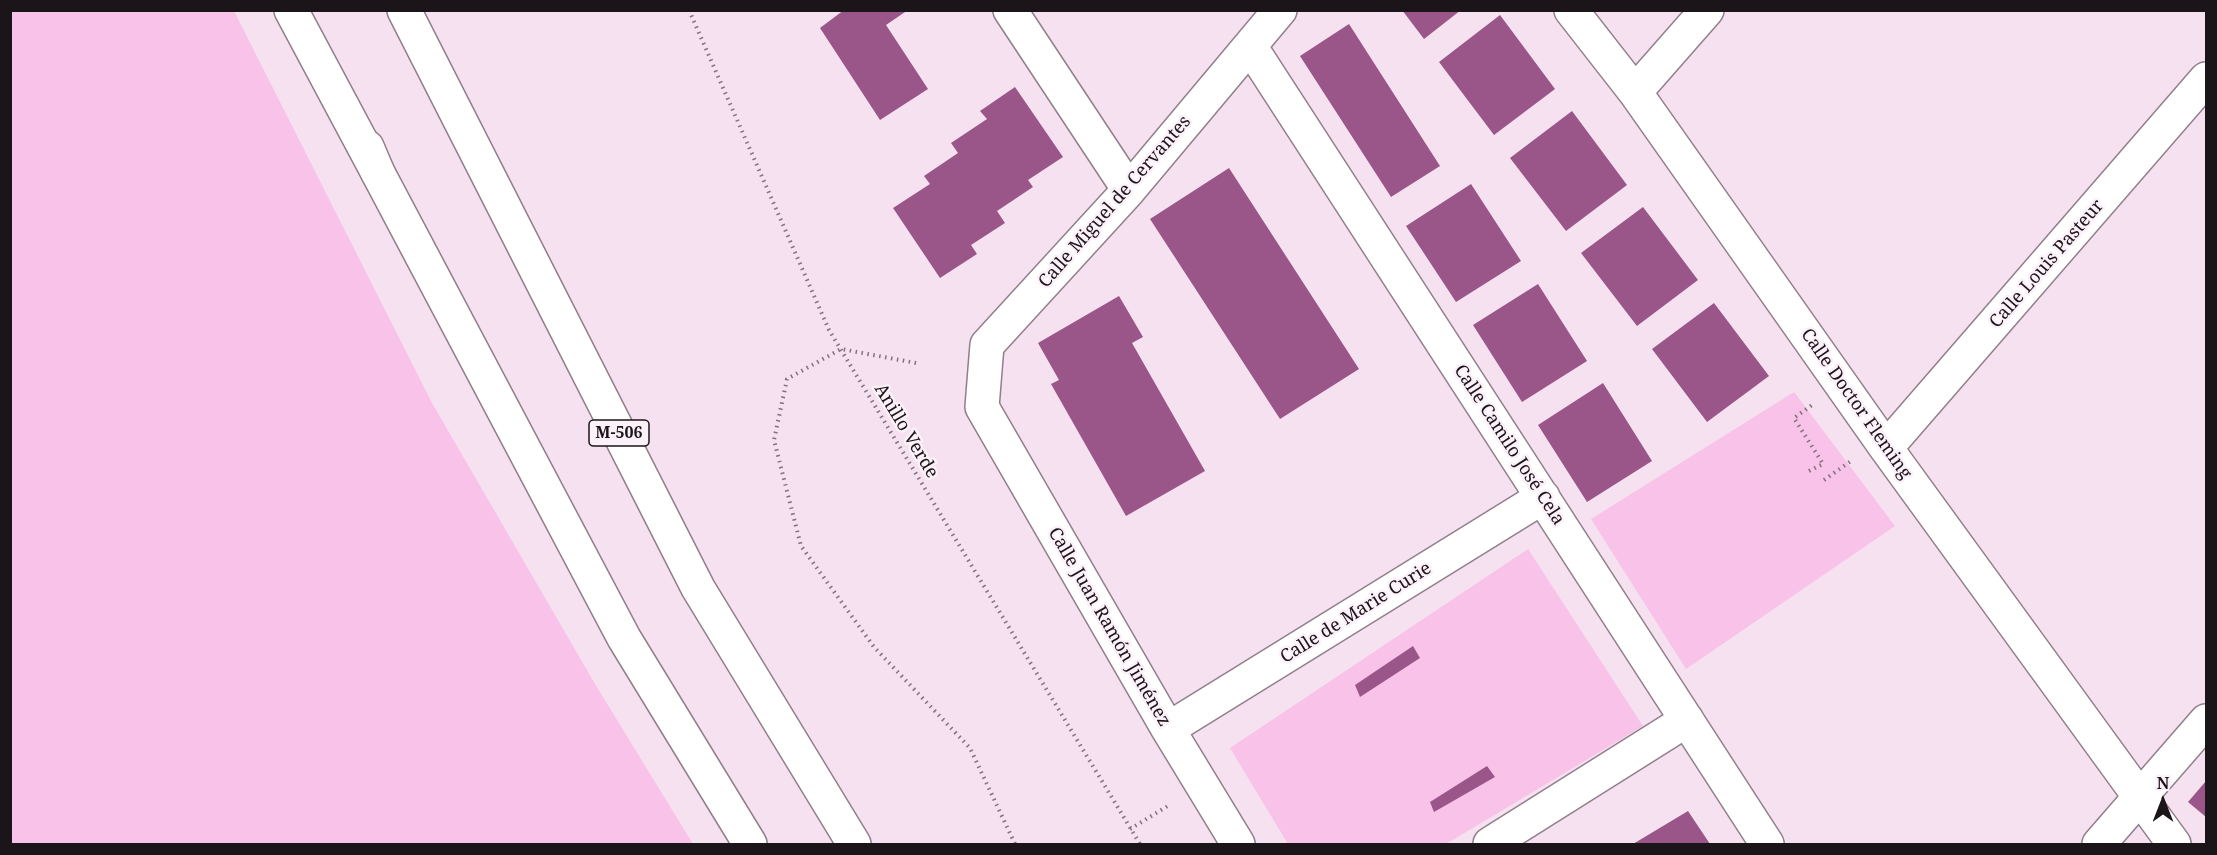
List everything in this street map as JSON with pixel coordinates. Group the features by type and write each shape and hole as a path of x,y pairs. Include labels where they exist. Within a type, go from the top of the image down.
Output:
{"main road":[{"path":"291,10 624,638 750,844"},
{"path":"305,10 378,173"},
{"name":"M-506","path":"404,10 698,588 854,844"},
{"path":"1010,10 1129,190"},
{"name":"Calle Miguel de Cervantes","path":"982,407 987,345 1129,190 1281,10"},
{"name":"Calle Doctor Fleming","path":"1571,10 1635,92 1886,448 2174,844"},
{"path":"1635,92 1707,10"},
{"name":"Calle Camilo José Cela","path":"1251,46 1767,844"},
{"name":"Calle Louis Pasteur","path":"1886,448 2206,79"},
{"name":"Calle Juan Ramón Jiménez","path":"982,407 1168,729 1238,844"},
{"name":"Calle de Marie Curie","path":"1168,729 1543,497"},
{"path":"1490,844 1686,720"},
{"path":"2099,844 2206,721"}],"path":[{"name":"Anillo Verde","path":"689,10 825,319 841,349 1140,844"},
{"path":"916,363 841,349 787,379 774,440 801,546 874,646 970,748 1015,844"},
{"path":"1809,471 1823,464 1794,418 1841,383"},
{"path":"1130,829 1174,802"}],"shaded area":[{"path":"10,11 234,11 432,403 595,684 693,844 11,844"},
{"path":"1794,392 1895,526 1686,669 1591,519"},
{"path":"1528,549 1643,726 1446,844 1288,844 1230,748"}],"building":[{"path":"844,10 908,10 886,25 928,89 880,120 820,28"},
{"path":"1402,10 1461,10 1424,39"},
{"path":"1500,15 1555,89 1494,135 1439,62"},
{"path":"1349,24 1440,166 1391,197 1300,56"},
{"path":"1015,87 1063,157 1028,180 1033,187 997,211 1005,223 971,245 977,254 940,278 893,208 930,184 924,176 958,153 951,143 987,119 980,111"},
{"path":"1572,111 1627,185 1566,231 1510,158"},
{"path":"1229,168 1359,369 1280,419 1150,219"},
{"path":"1471,184 1521,261 1456,302 1406,226"},
{"path":"1643,207 1698,280 1637,326 1581,253"},
{"path":"1538,284 1587,361 1522,402 1473,325"},
{"path":"1119,296 1143,337 1132,343 1205,471 1126,516 1051,384 1059,380 1038,343"},
{"path":"1714,303 1769,376 1707,422 1652,349"},
{"path":"1603,383 1652,461 1587,502 1538,425"},
{"path":"1413,646 1420,658 1360,697 1355,685"},
{"path":"1487,766 1495,777 1434,812 1430,802"},
{"path":"2206,781 2206,817 2188,802"},
{"path":"1688,811 1710,844 1633,844"}]}
